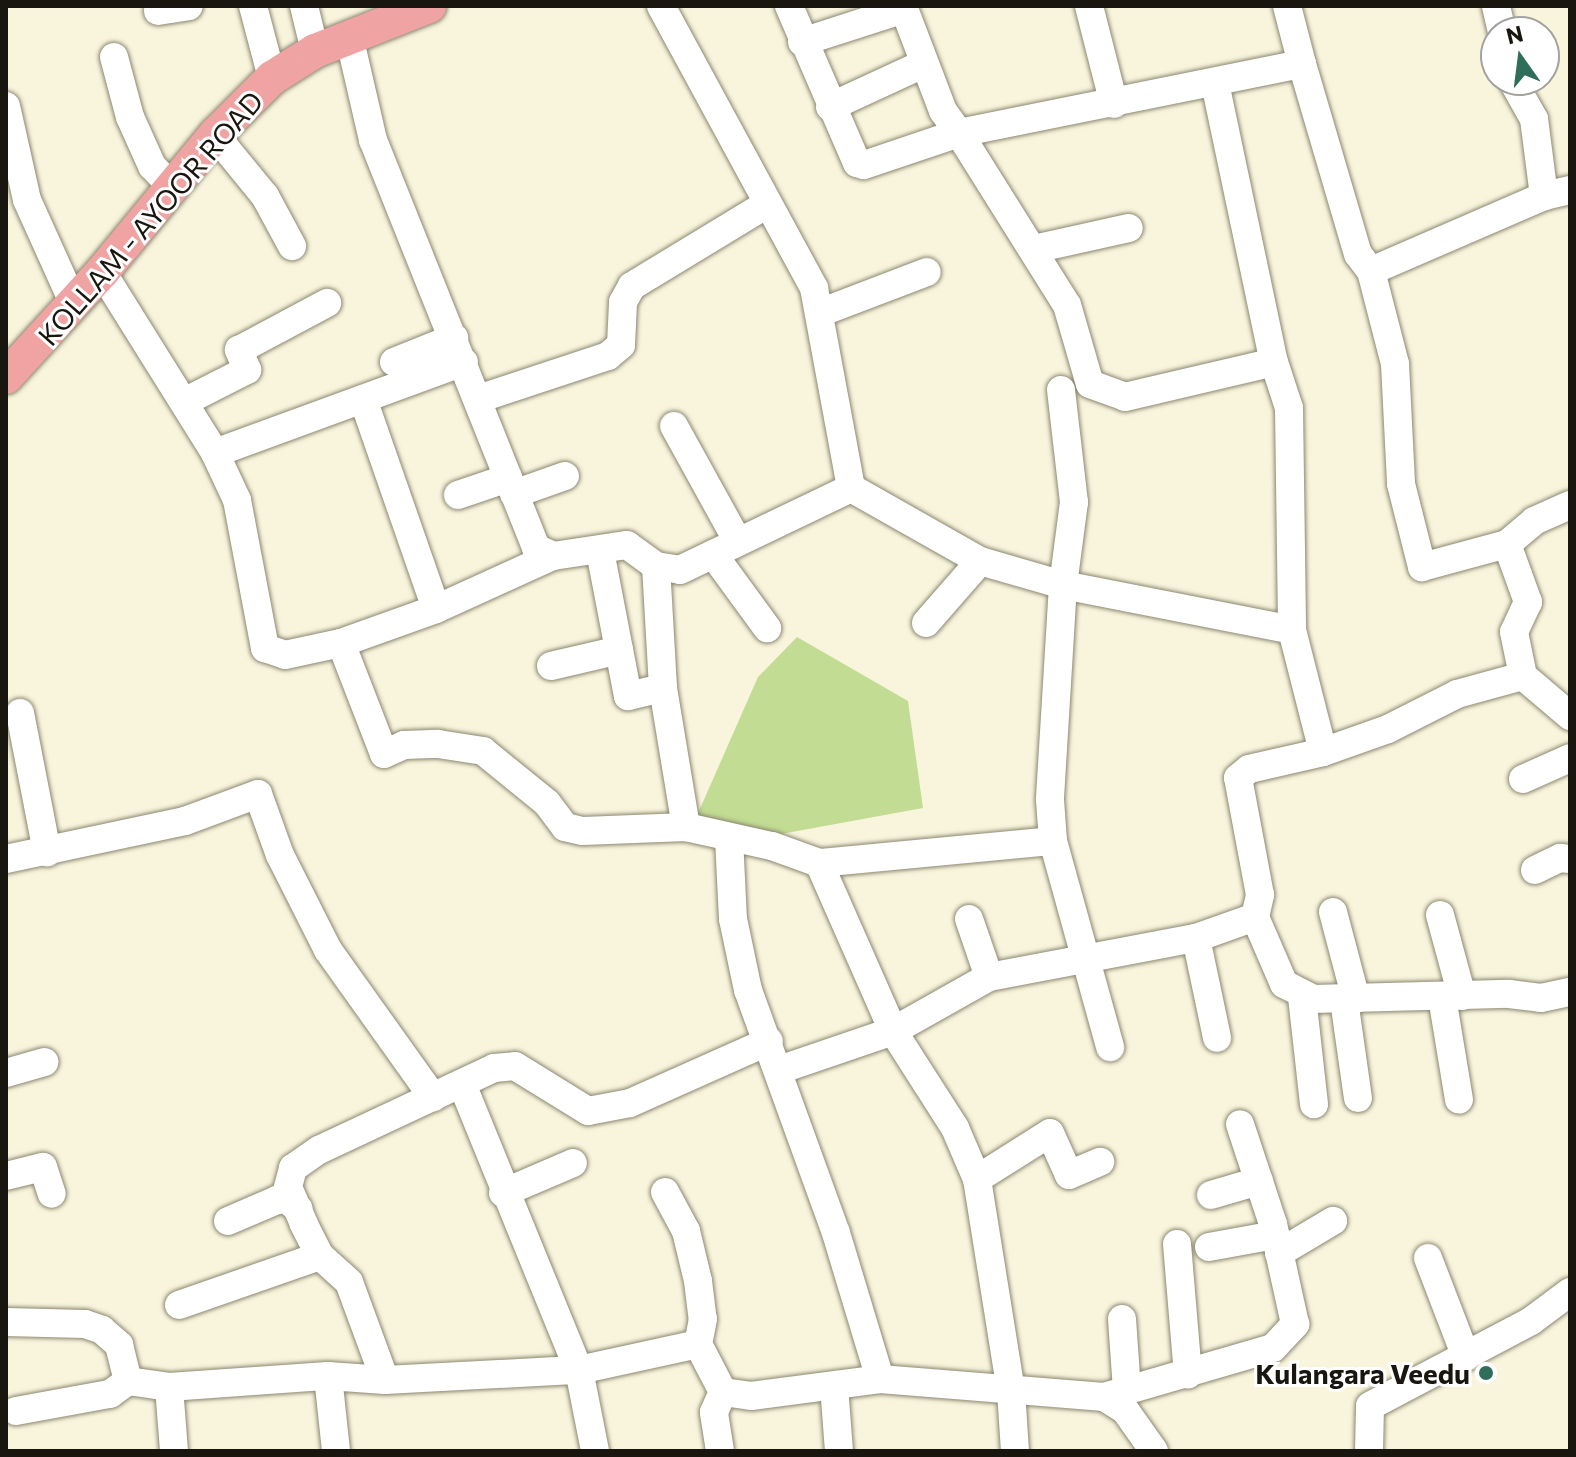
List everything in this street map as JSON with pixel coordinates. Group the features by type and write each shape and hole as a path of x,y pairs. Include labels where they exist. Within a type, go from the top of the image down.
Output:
{"main road":[{"name":"KOLLAM - AYOOR ROAD","path":"6,377 102,272 215,135 272,78 315,51 429,6"}],"street":[{"path":"158,11 189,6"},
{"path":"253,6 272,78"},
{"path":"304,6 315,51"},
{"path":"661,6 765,205 814,288 822,312 851,488"},
{"path":"789,6 851,157 864,165 959,133 1302,64"},
{"path":"1089,6 1114,104"},
{"path":"1287,6 1358,254 1371,271 1395,364 1401,484 1422,567 1507,544 1534,521 1570,505"},
{"path":"802,42 903,8 943,111 1067,305 1090,384 1104,392 1125,397 1274,362"},
{"path":"349,36 373,140 536,548 553,556"},
{"path":"114,57 130,117 152,166 172,187"},
{"path":"830,107 923,64"},
{"path":"1215,83 1274,362 1289,408 1292,630 1323,752"},
{"path":"1371,271 1557,193 1534,119 1521,96"},
{"path":"6,106 27,200 74,304"},
{"path":"215,135 265,196 292,246"},
{"path":"478,399 608,356 621,345 623,302 632,286 765,205"},
{"path":"1034,249 1129,228"},
{"path":"102,272 215,453 237,500 265,648 285,655 341,643 436,609 553,556 627,545 656,566 680,570 851,488"},
{"path":"822,312 927,272"},
{"path":"184,402 247,370 239,350 327,303"},
{"path":"394,362 459,350"},
{"path":"215,453 363,399 459,350"},
{"path":"1061,390 1074,502 1063,585 1050,800 1053,841 1110,1047"},
{"path":"363,399 436,609"},
{"path":"674,426 726,548 767,628"},
{"path":"458,495 565,476"},
{"path":"851,488 980,561 1063,585 1292,630"},
{"path":"1507,544 1528,602 1514,632 1523,676 1570,716"},
{"path":"600,551 628,696 663,688"},
{"path":"926,623 980,561"},
{"path":"656,566 663,688 686,827"},
{"path":"341,643 384,754 404,745 438,744 483,751 547,803 565,827 583,831 686,827 772,846 819,863 1053,841"},
{"path":"551,666 619,650"},
{"path":"1523,676 1457,694 1388,729 1323,752 1249,769 1238,778 1260,895 1255,917 1284,984 1302,997 1541,998 1570,992"},
{"path":"20,713 47,852"},
{"path":"1523,779 1570,758"},
{"path":"6,859 185,821 258,794 280,855 328,950 433,1097"},
{"path":"729,838 733,919 748,990 779,1070 880,1379"},
{"path":"1535,870 1560,858 1570,859"},
{"path":"819,863 893,1031 955,1128 977,1179 1011,1391 1015,1451"},
{"path":"1333,912 1350,999 1358,1098"},
{"path":"1440,915 1452,996 1459,1100"},
{"path":"779,1070 893,1031 989,977 1196,938 1255,917"},
{"path":"969,919 989,977"},
{"path":"1196,938 1217,1038"},
{"path":"1302,997 1314,1104"},
{"path":"385,1380 349,1282 320,1256 288,1187 293,1168 319,1150 494,1068 515,1066 588,1111 630,1103 769,1041"},
{"path":"6,1073 44,1062"},
{"path":"462,1084 503,1193 579,1370 595,1451"},
{"path":"723,1392 796,1393 880,1379 1011,1391 1116,1394 1273,1348 1295,1324 1277,1244 1240,1124"},
{"path":"977,1179 1050,1133 1069,1175 1100,1162"},
{"path":"503,1193 573,1163"},
{"path":"6,1176 43,1167 52,1194"},
{"path":"1211,1195 1259,1181"},
{"path":"665,1192 686,1231 698,1281 703,1319 698,1344 723,1392"},
{"path":"228,1221 277,1200 286,1199 299,1209"},
{"path":"1209,1247 1277,1244 1333,1221"},
{"path":"1177,1244 1188,1375"},
{"path":"179,1305 320,1256"},
{"path":"1428,1258 1466,1357"},
{"path":"1369,1451 1370,1406 1531,1321 1570,1292"},
{"path":"1122,1319 1116,1394 1154,1451"},
{"path":"6,1322 85,1324 102,1330 119,1345 128,1381"},
{"path":"16,1411 110,1394 128,1381 169,1387 328,1376 385,1380 579,1370 698,1344"},
{"path":"328,1376 336,1451"},
{"path":"834,1386 839,1451"},
{"path":"169,1387 174,1451"},
{"path":"720,1451 714,1412 723,1392"}],"green space":[{"path":"797,637 908,701 923,808 770,836 695,820 758,677"}],"place":[{"name":"Kulangara Veedu","path":"1486,1373"}]}
